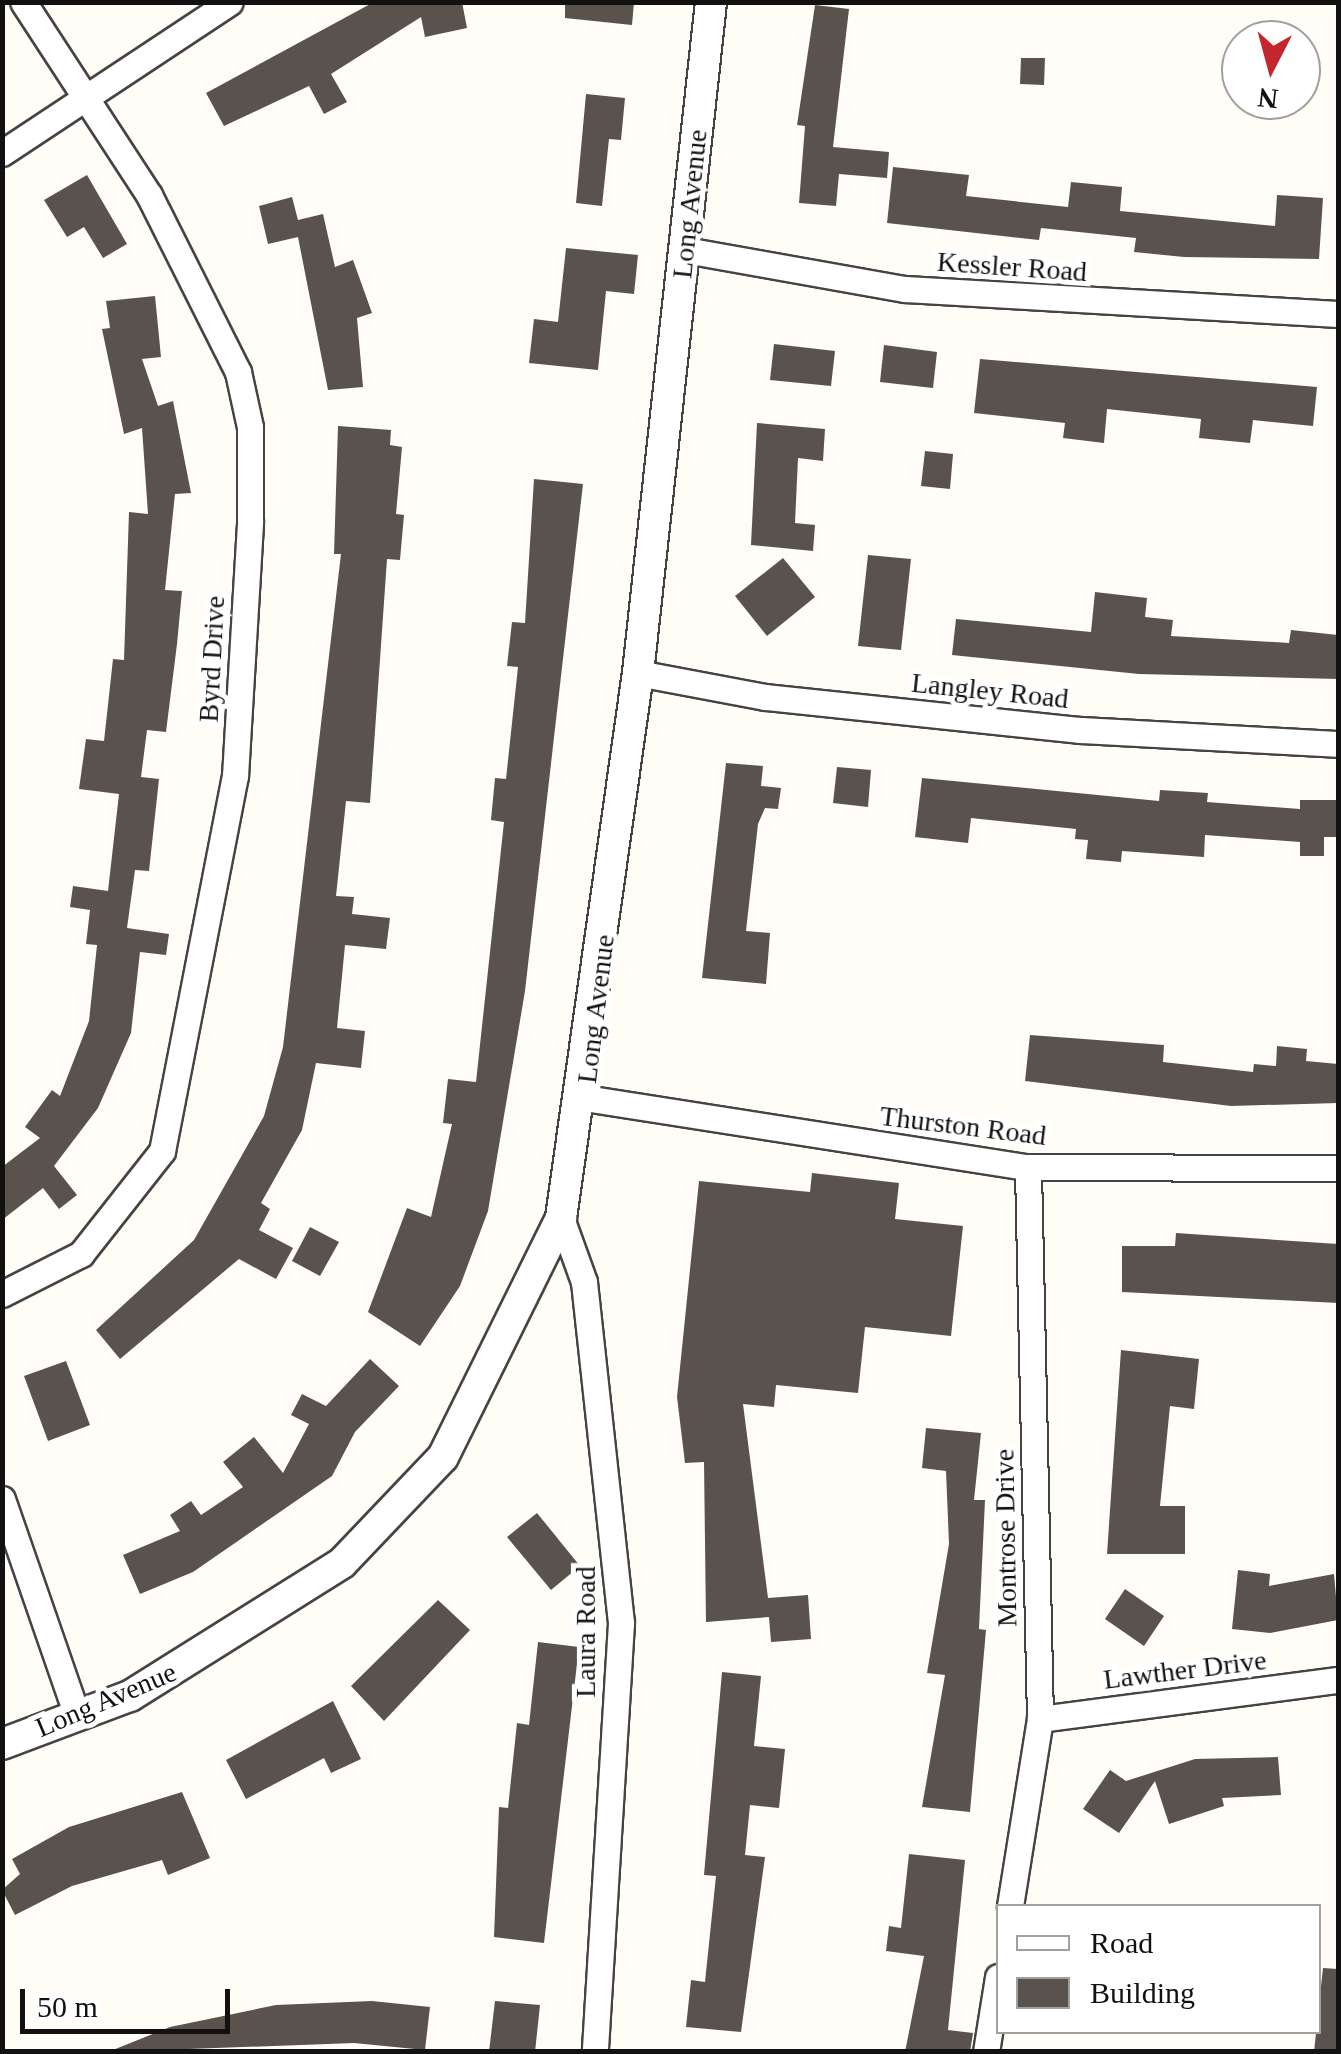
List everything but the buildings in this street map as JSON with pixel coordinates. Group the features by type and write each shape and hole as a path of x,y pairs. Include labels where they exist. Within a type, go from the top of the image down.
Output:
{"street":[{"name":"Byrd Drive","path":"2,1294 81,1254 162,1151 235,776 250,520 250,427 238,372 149,195 23,2"},
{"path":"2,153 230,2"},
{"name":"Long Avenue","path":"2,1744 77,1716 200,1658 342,1563 443,1457 480,1394 561,1218 585,1098 638,673 711,2"},
{"name":"Kessler Road","path":"685,250 905,289 1338,314"},
{"name":"Langley Road","path":"638,673 765,697 1080,730 1338,744"},
{"name":"Thurston Road","path":"585,1098 1028,1167 1338,1168"},
{"name":"Montrose Drive","path":"1010,1904 1040,1719 1028,1167"},
{"name":"Laura Road","path":"561,1218 584,1282 620,1623 596,2052"},
{"path":"2,1499 77,1716"},
{"name":"Lawther Drive","path":"1040,1719 1338,1680"},
{"path":"986,2052 996,1990"}]}
